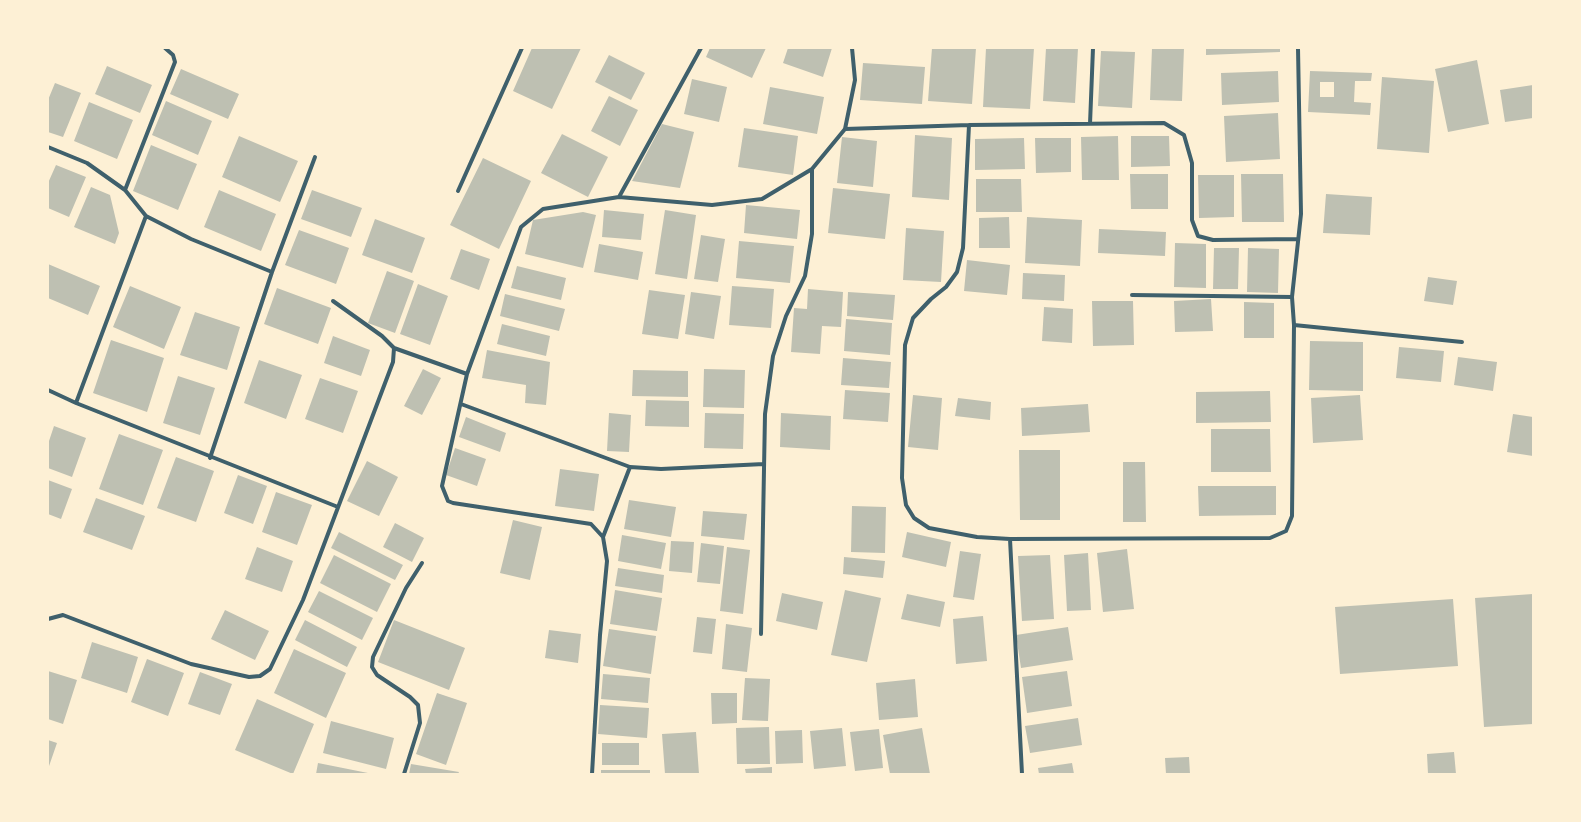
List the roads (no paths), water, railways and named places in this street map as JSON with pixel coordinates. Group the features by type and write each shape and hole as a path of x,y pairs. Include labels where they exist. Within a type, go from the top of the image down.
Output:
{"street":[{"path":"125,190 175,62 173,55 165,48"},
{"path":"458,191 522,48"},
{"path":"619,197 701,48"},
{"path":"604,537 591,524 453,503 448,501 442,486 467,374 520,227 543,209 619,197 712,204 762,199 812,169 845,129 855,80 852,48"},
{"path":"1090,124 1093,48"},
{"path":"969,125 964,248 957,272 946,287 931,299 913,318 905,345 902,478 906,505 914,518 929,528 977,537 1010,539 1270,538 1286,531 1292,516 1294,325 1292,298 1297,239 1301,214 1298,48"},
{"path":"845,129 969,125 1164,123 1184,135 1192,162 1192,220 1198,236 1213,240 1297,239"},
{"path":"48,148 87,163 125,190 146,216 191,238 272,272"},
{"path":"210,458 272,272 315,157"},
{"path":"761,634 765,414 773,356 786,316 805,276 812,234 812,169"},
{"path":"76,403 146,216"},
{"path":"1132,295 1292,298"},
{"path":"333,301 382,336 394,348 467,374"},
{"path":"1294,325 1462,342"},
{"path":"48,619 63,615 191,664 249,677 260,676 270,669 303,600 393,362 394,348"},
{"path":"48,390 210,458 338,507"},
{"path":"461,404 630,467 661,469 764,464"},
{"path":"592,774 600,635 607,561 604,537 630,467"},
{"path":"1010,539 1022,774"},
{"path":"404,774 420,723 418,705 410,697 377,675 372,667 373,657 406,588 422,563"}]}
